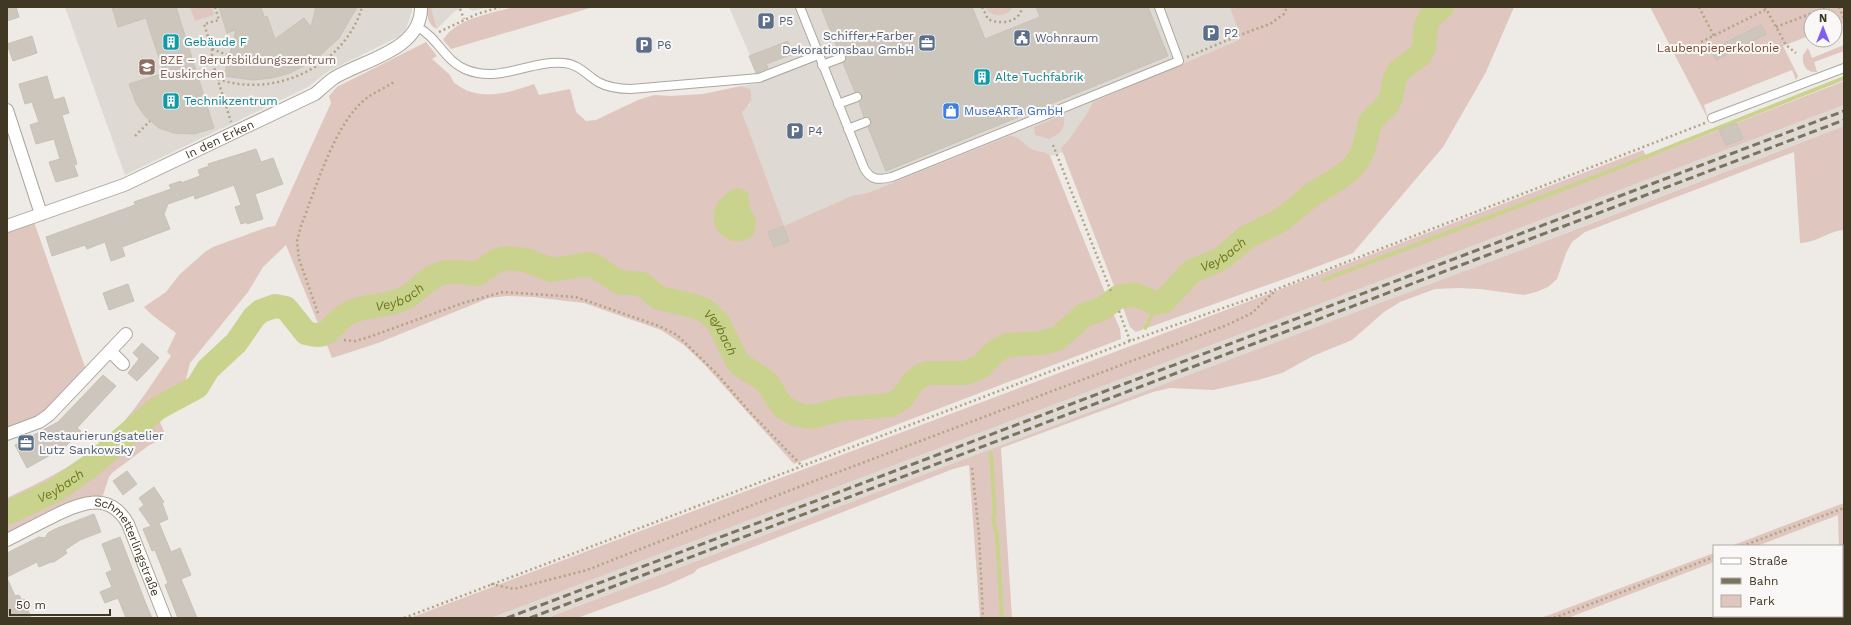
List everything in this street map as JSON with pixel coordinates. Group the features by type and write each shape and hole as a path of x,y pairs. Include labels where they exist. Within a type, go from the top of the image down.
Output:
{"street":[{"path":"417,27 421,7"},
{"name":"In den Erken","path":"7,226 124,185 314,94 334,78 400,45 410,37 417,27"},
{"path":"7,110 41,214"},
{"path":"7,434 39,422 49,415 126,334"},
{"path":"110,351 124,364"},
{"name":"Schmetterlingstraße","path":"7,540 76,505 90,502 109,506 118,512 128,524 165,618"}],"lane":[{"path":"800,7 848,129 868,175 874,179 892,177 1179,61 1159,7"},
{"path":"417,27 432,36 435,43 447,56 471,72 488,75 500,74 545,64 566,63 575,65 598,81 616,89 760,78 818,55"},
{"path":"822,65 841,58"},
{"path":"1712,118 1844,68"},
{"path":"838,104 857,97"},
{"path":"848,129 866,122"}],"path":[{"path":"215,7 219,20 204,24 212,49 212,61 234,132"},
{"path":"218,79 237,84 263,85 278,83 304,73 322,61 340,45 348,35 362,7"},
{"path":"417,27 439,32 464,19 500,7"},
{"path":"982,7 988,20 999,23 1016,18 1022,7"},
{"path":"1179,61 1245,32 1270,24 1284,14 1288,7"},
{"path":"1699,7 1714,36"},
{"path":"1776,27 1828,7"},
{"path":"1839,7 1844,19"},
{"path":"1701,42 1766,8 1786,45 1796,52"},
{"path":"460,9 464,19"},
{"path":"212,49 230,56"},
{"path":"318,313 299,259 297,241 301,226 338,132 350,115 367,98 394,82"},
{"path":"404,618 1130,341 1277,289 1710,121 1712,118"},
{"path":"135,136 150,121"},
{"path":"1054,145 1112,294"},
{"path":"491,584 514,589 587,570 796,488 1227,326 1252,313 1277,289"},
{"path":"344,340 355,341 368,337 486,295 503,292 576,297 659,326 677,335 718,375 748,410 802,466"},
{"path":"1119,311 1130,341"},
{"path":"972,468 979,534 984,618"},
{"path":"1745,545 1844,508"},
{"path":"1554,618 1713,557"}],"shaded area":[{"path":"65,7 412,7 412,11 406,29 398,37 327,72 308,87 125,175"},
{"path":"431,7 466,7 455,11 437,29"},
{"path":"466,7 488,7 473,11"},
{"name":"Alte Tuchfabrik","path":"729,7 1301,7 1064,152 786,234 742,112 750,105 750,89 741,86 762,83"},
{"path":"1844,105 1844,126 1451,277 872,494 547,618 491,618"},
{"path":"737,188 748,193 750,209 756,219 754,235 744,240 735,241 726,238 720,233 715,225 714,216 716,207 722,198"}],"green space":[{"path":"190,7 212,7 214,15 195,21"},
{"path":"427,7 431,7 437,29 430,23"},
{"path":"514,7 593,7 451,49 443,40 449,33 465,22"},
{"path":"986,7 1013,7 1003,15 995,15 988,11"},
{"path":"1230,7 1433,7 1424,17 1419,50 1416,54 1400,62 1393,72 1389,94 1383,105 1366,122 1361,148 1356,158 1349,166 1341,173 1314,190 1285,213 1246,235 1224,254 1186,271 1165,296 1157,298 1133,291 1117,294 1061,148 1069,140 1093,102 1241,38"},
{"path":"1451,7 1514,7 1486,72 1443,147 1353,253 1147,328 1158,309 1175,296 1188,278 1194,273 1222,263 1255,236 1286,220 1321,192 1352,173 1364,157 1368,147 1371,126 1374,120 1388,107 1395,96 1400,76 1404,70 1423,57 1429,45 1429,32 1433,21"},
{"name":"Laubenpieperkolonie","path":"1650,7 1844,7 1843,23 1843,8 1803,8 1803,38 1783,46 1798,76 1796,80 1792,70 1704,105 1708,119"},
{"path":"426,42 437,56 432,59 449,74 455,83 465,90 474,93 494,94 504,93 534,84 539,95 570,89 576,112 586,121 596,120 638,100 654,95 671,96 703,94 741,86 750,89 750,102 742,112 784,226 852,196 868,193 1012,136 1018,138 1033,150 1046,153 1050,156 1108,300 1100,307 1081,314 1058,335 1051,339 1005,342 996,347 981,362 966,370 931,369 924,371 913,377 899,396 884,405 843,407 816,415 806,414 782,397 772,382 743,363 721,320 715,313 700,304 664,297 646,284 628,277 615,275 603,266 587,258 554,264 516,252 504,251 494,255 481,270 450,267 438,270 395,297 353,305 346,308 334,317 327,329 321,331 286,245 263,267 248,292 190,363 186,379 178,389 169,391 160,397 153,406 166,436 148,446 112,473 109,477 102,498 80,498 67,502 7,533 7,498 66,468 106,439 118,428 132,411 171,356 167,352 176,333 155,318 144,307 166,292 180,274 213,247 268,227 275,226 331,103 329,96 337,87","holes":["783,226 789,241 774,247 768,232"]},
{"path":"1843,45 1844,51 1814,62 1817,72 1807,70 1804,65 1803,55 1808,48 1812,58 1837,48 1843,48"},
{"path":"1844,81 1844,105 491,618 410,618 1255,299 1643,150 1647,158"},
{"path":"1063,116 1064,124 1059,133 1049,139 1035,135 1034,127"},
{"path":"1844,126 1844,230 1800,243 1794,152 1585,232 1572,242 1566,253 1557,279 1548,287 1536,292 1524,295 1480,289 1435,289 1400,302 1384,312 1352,340 1313,356 1282,373 1213,390 1170,388 1153,392 1001,448 1012,618 980,618 969,465 953,469 697,569 694,573 665,586 577,618 547,618 1569,232"},
{"path":"34,222 86,370 42,415 7,429 7,231"},
{"path":"514,263 526,265 543,274 553,276 585,270 592,271 618,285 626,287 630,293 640,289 661,304 697,312 719,327 726,351 735,367 766,386 774,402 786,416 794,422 807,423 850,414 887,412 902,404 922,381 932,379 967,379 984,371 1005,351 1012,349 1041,349 1054,346 1066,339 1085,320 1111,308 1120,329 1121,339 794,464 705,365 684,345 661,330 584,303 533,297 507,296 489,298 378,343 332,358 325,340 349,319 360,314 405,305 416,298 431,283 443,276 480,279 498,267"},
{"path":"1130,297 1137,298 1157,306 1148,317 1142,330 1136,332 1130,327 1120,299"},
{"path":"1844,503 1844,618 1842,618 1843,545 1839,545 1838,515 1760,545 1734,545"},
{"path":"1713,553 1713,562 1568,618 1541,618"}],"building":[{"path":"7,7 16,7 19,17 7,21"},
{"path":"112,7 176,7 214,128 194,134 174,133 159,128 145,116 136,103 129,84 164,73 146,18 118,27"},
{"path":"219,7 261,7 264,17 267,16 275,39 304,18 311,27 316,7 357,7 339,38 315,60 290,73 272,78 253,80 224,76 236,30 227,33"},
{"name":"Alte Tuchfabrik","path":"821,7 972,7 985,39 1040,17 1036,7 1148,7 1168,56 886,171 868,127 871,120 864,117 859,102 862,95 855,92 843,63 846,56 839,53"},
{"path":"1761,25 1766,34 1716,60 1711,50"},
{"path":"32,36 37,53 13,61 7,44"},
{"path":"788,41 793,54 766,64 768,68 756,73 749,56"},
{"path":"47,76 54,100 64,97 69,113 62,115 77,164 74,165 78,176 56,182 49,162 60,159 54,139 36,144 30,125 39,122 32,102 25,104 19,84"},
{"path":"1736,123 1743,139 1726,145 1719,129"},
{"path":"256,149 261,162 273,158 283,184 255,194 263,219 247,224 247,222 241,224 235,207 241,205 234,185 195,199 194,195 168,204 164,214 170,229 122,247 125,256 111,261 105,242 87,249 85,245 52,256 46,237 135,205 134,202 171,189 169,185 181,181 181,183 200,176 198,170 209,166 208,164"},
{"path":"783,226 789,241 774,247 768,232"},
{"path":"128,284 134,301 109,310 103,293"},
{"path":"142,343 159,358 137,381 128,373 139,359 133,353"},
{"path":"103,375 116,386 77,428 81,431 65,447 27,468 15,445 58,422"},
{"path":"127,471 137,484 123,495 113,481"},
{"path":"154,487 164,502 162,503 168,519 159,523 171,552 180,548 191,575 181,579 197,618 178,618 165,585 168,583 155,550 152,551 143,529 151,526 139,509 144,505 139,498"},
{"path":"94,514 101,532 80,540 65,550 67,553 54,562 39,567 37,562 7,577 7,553 39,537 45,538 48,533 55,529"},
{"path":"120,537 152,618 126,618 118,598 105,603 100,592 112,587 106,573 112,570 102,544"},
{"path":"7,578 15,596 19,595 22,600 24,599 31,618 7,618"}],"waterway":[{"name":"Veybach","path":"7,513 54,491 89,467 158,408 197,387 208,369 236,343 254,317 261,311 275,306 286,308 306,333 321,335 330,330 338,321 349,313 362,308 392,303 407,297 432,277 442,273 451,272 478,274 497,260 507,258 525,260 552,270 587,264 595,266 618,282 642,284 659,298 695,306 706,311 718,322 738,363 767,382 782,406 795,414 811,417 842,409 891,405 903,397 912,383 922,375 930,373 965,373 980,367 996,351 1007,345 1041,343 1057,339 1084,315 1102,309 1118,297 1134,294 1153,302 1163,302 1192,271 1221,259 1247,237 1281,220 1313,194 1350,170 1359,159 1364,148 1370,122 1387,105 1391,98 1395,78 1399,71 1420,55 1424,48 1426,25 1430,17 1442,7"},
{"path":"1323,280 1592,178 1844,78"},
{"path":"1145,328 1151,316 1163,302"},
{"path":"991,453 995,513 993,518 997,536 1002,618"}],"railway":[{"path":"507,618 1844,111"},
{"path":"530,618 1844,120"}],"place":[{"name":"P5","path":"766,21"},
{"name":"P2","path":"1211,33"},
{"name":"Wohnraum","path":"1022,38"},
{"name":"Gebäude F","path":"171,42"},
{"name":"Schiffer+Farber Dekorationsbau GmbH","path":"927,43"},
{"name":"P6","path":"644,45"},
{"name":"BZE – Berufsbildungszentrum Euskirchen","path":"147,67"},
{"name":"Alte Tuchfabrik","path":"982,77"},
{"name":"Technikzentrum","path":"171,101"},
{"name":"MuseARTa GmbH","path":"951,111"},
{"name":"P4","path":"795,131"},
{"name":"Restaurierungsatelier Lutz Sankowsky","path":"26,443"}]}
